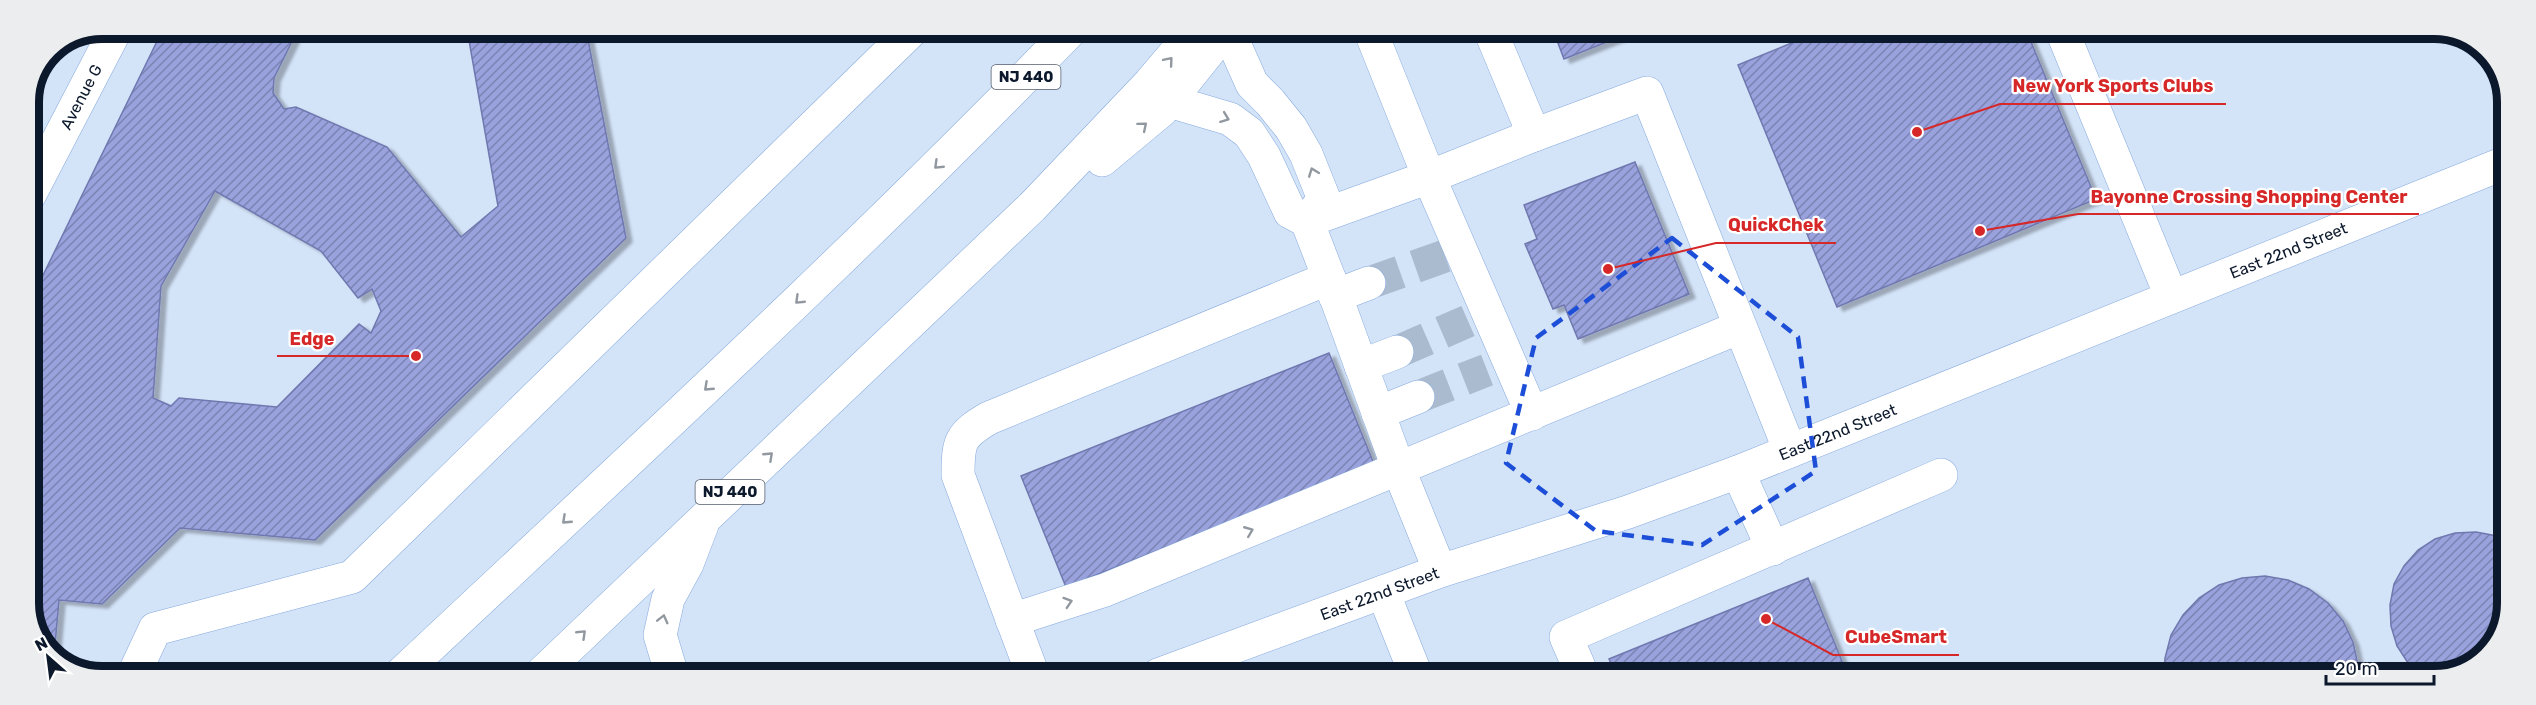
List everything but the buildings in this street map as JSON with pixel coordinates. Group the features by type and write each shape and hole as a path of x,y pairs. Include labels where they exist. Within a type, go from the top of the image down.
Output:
{"main road":[{"name":"Avenue G","path":"39,175 110,39"},
{"path":"138,666 155,628 351,577 903,39"},
{"name":"NJ 440","path":"410,666 751,347 980,124 1063,39"},
{"name":"NJ 440","path":"549,666 705,515 1040,198 1150,83 1187,39"},
{"path":"921,312 1162,110 1220,39"},
{"path":"1231,39 1252,84 1291,128 1306,154 1324,200 1307,221"},
{"path":"1374,39 1429,177 1453,254 1498,365 1532,414"},
{"path":"1494,39 1534,135"},
{"path":"2066,39 2171,296"},
{"path":"1307,221 1429,177 1647,93 1790,451"},
{"path":"1169,101 1230,118 1249,133 1264,156 1290,212 1307,221 1399,470 1440,571"},
{"name":"East 22nd Street","path":"1182,666 1440,571 1628,512 1738,472 2497,166"},
{"path":"1030,666 958,475 958,448 970,429 1000,413 1332,287 1369,283"},
{"path":"1012,620 1106,590 1740,327"},
{"path":"1361,366 1397,352"},
{"path":"1378,413 1418,397"},
{"path":"1738,472 1773,549"},
{"path":"1579,666 1566,637 1941,475"},
{"path":"669,666 660,634 668,599 687,564 705,515"},
{"path":"1383,592 1412,666"}],"highlighted area":[{"path":"1672,238 1798,337 1816,471 1702,545 1596,531 1506,463 1536,338"}],"tunnel":[{"path":"1369,283 1445,256"},
{"path":"1397,352 1468,321"},
{"path":"1418,397 1487,370"}],"place":[{"name":"New York Sports Clubs","path":"1917,132"},
{"name":"Bayonne Crossing Shopping Center","path":"1980,231"},
{"name":"QuickChek","path":"1608,269"},
{"name":"Edge","path":"416,356"},
{"name":"CubeSmart","path":"1766,619"}]}
